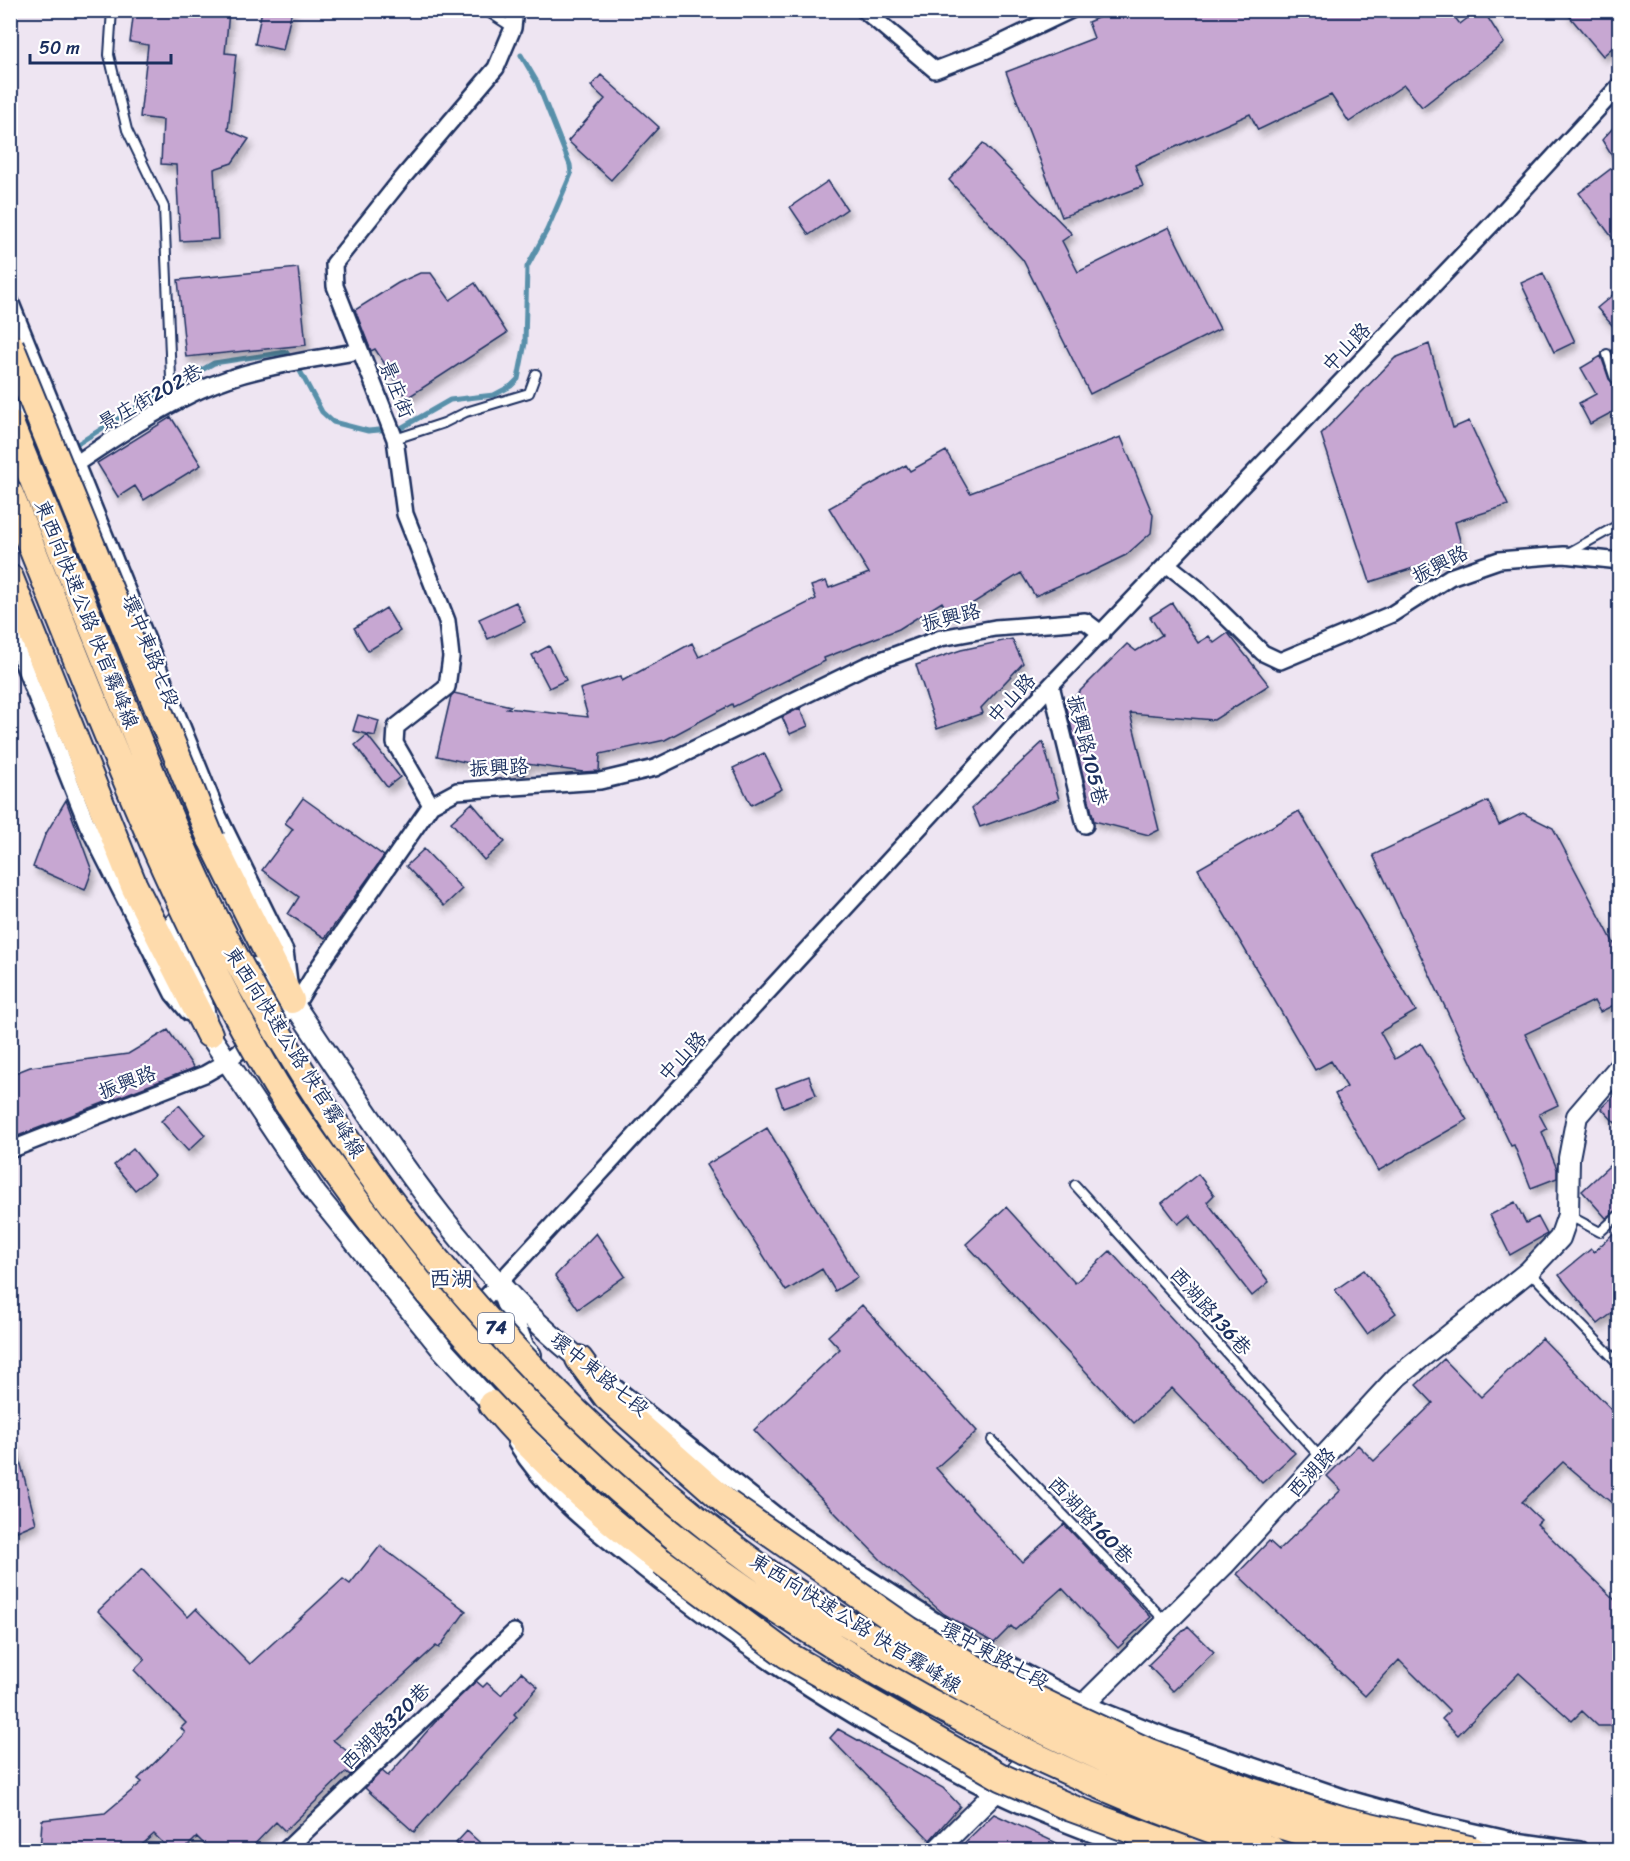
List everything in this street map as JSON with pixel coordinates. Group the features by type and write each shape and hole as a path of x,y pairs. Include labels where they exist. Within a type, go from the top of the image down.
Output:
{"highway":[{"path":"10,345 211,839 293,1003"},
{"name":"東西向快速公路 快官霧峰線","path":"10,423 171,822 228,943 293,1057 353,1150 458,1285 525,1360 582,1418 667,1494 782,1583 869,1635 980,1699 1089,1754 1158,1784 1237,1814 1371,1851"},
{"name":"東西向快速公路 快官霧峰線","path":"10,494 147,831 208,963 269,1074 325,1159 389,1245 469,1341 516,1391 660,1525 765,1603 892,1682 1057,1767 1114,1794 1272,1851"},
{"path":"10,578 134,886 208,1034"},
{"path":"579,1359 607,1397 728,1504 909,1630 981,1672 1180,1764 1251,1791 1344,1820 1473,1851"},
{"path":"492,1404 535,1454 618,1528 787,1655 1001,1777 1071,1808 1186,1851"}],"street":[{"name":"景庄街","path":"431,805 394,743 396,728 447,687 451,643 447,621 405,514 395,440 334,286 334,264 496,68 513,28 515,10"},
{"path":"864,10 935,70 985,51 1071,10"},
{"name":"中山路","path":"440,1347 499,1286 1051,685 1168,565 1620,86"},
{"name":"環中東路七段","path":"10,301 217,813 285,951 293,1003 398,1160 447,1227 499,1286 579,1359 797,1532 974,1646 1085,1704 1168,1737 1349,1799 1484,1834 1580,1851"},
{"name":"景庄街202巷","path":"10,508 38,475 76,463 200,390 255,370 360,351"},
{"name":"環中東路七段","path":"10,405 196,862 237,940 267,990 293,1003"},
{"path":"10,522 137,835 192,956 208,1034"},
{"name":"振興路","path":"1168,565 1197,588 1263,653 1280,662 1392,614 1450,578 1499,560 1564,555 1620,561"},
{"name":"振興路","path":"10,1150 205,1074 226,1062 293,1003 431,805 457,791 600,781 655,768 865,666 941,638 995,628 1085,621 1102,634"},
{"path":"10,631 87,824 173,994 208,1034 316,1194 440,1347 492,1404 532,1470 589,1525 731,1636 801,1684 877,1729 996,1793 1133,1851"},
{"name":"振興路105巷","path":"1051,685 1085,825"},
{"name":"西湖路","path":"937,1851 1237,1552 1398,1377 1529,1271 1560,1238 1568,1215 1569,1158 1577,1116 1620,1066"},
{"name":"環中東路七段","path":"499,1286 524,1348 632,1453 786,1578 919,1657 1059,1730 1161,1779 1239,1807 1399,1851"},
{"path":"492,1404 552,1440 625,1510 715,1580 888,1689 966,1732 1111,1800 1246,1851"},
{"name":"西湖路320巷","path":"286,1851 514,1632"}],"lane":[{"path":"112,10 109,55 127,130 164,207 172,405"},
{"path":"485,10 513,28"},
{"path":"1607,354 1614,376 1620,385"},
{"path":"395,440 466,412 529,393 536,374"},
{"name":"振興路","path":"1564,555 1620,524"},
{"name":"西湖路136巷","path":"1075,1185 1322,1459"},
{"path":"1568,1215 1600,1232 1620,1214"},
{"path":"1529,1271 1620,1365"},
{"name":"西湖路160巷","path":"992,1440 1167,1623"}],"building":[{"path":"134,10 229,12 225,53 236,54 228,130 249,139 232,163 214,169 218,239 180,241 176,165 161,164 163,120 140,117 148,45 130,42"},
{"path":"262,10 292,10 283,50 255,44"},
{"path":"1116,10 1449,10 1460,24 1478,10 1483,10 1504,43 1422,107 1404,85 1349,122 1331,95 1258,130 1250,114 1135,165 1143,186 1062,217 1006,72 1094,38 1088,22"},
{"path":"1564,10 1620,10 1620,41 1603,56"},
{"path":"601,75 659,127 611,180 568,141 605,99 591,86"},
{"path":"1620,120 1620,248 1579,193 1617,164 1602,140"},
{"path":"983,143 1072,234 1062,241 1078,272 1169,227 1220,329 1090,394 1023,260 949,180"},
{"path":"828,181 847,209 809,235 790,207"},
{"path":"298,268 306,345 186,357 178,280"},
{"path":"420,273 431,273 450,300 475,283 507,333 407,398 375,349 371,351 355,310 398,283"},
{"path":"1543,273 1575,342 1554,352 1521,283"},
{"path":"1620,289 1620,334 1597,308"},
{"path":"1429,344 1453,428 1469,421 1508,505 1455,522 1463,552 1370,582 1321,434 1395,358"},
{"path":"1620,346 1620,373 1612,350"},
{"path":"1601,356 1609,379 1620,391 1620,408 1590,424 1579,403 1596,394 1581,368"},
{"path":"171,417 201,465 144,500 135,486 118,497 97,463"},
{"path":"1121,437 1153,515 1151,533 1126,555 1093,571 1035,596 1021,573 951,617 942,602 899,629 824,658 825,661 733,707 732,704 665,740 600,754 599,771 583,772 527,764 524,775 437,756 451,696 454,693 511,706 507,708 588,717 580,689 621,676 622,681 692,643 699,657 816,599 811,586 826,581 829,588 869,573 829,508 906,465 910,471 946,451 970,493"},
{"path":"516,602 525,622 488,639 479,619"},
{"path":"1172,603 1198,643 1209,636 1214,643 1228,633 1269,685 1214,720 1130,713 1159,830 1149,835 1094,821 1066,705 1127,644 1136,651 1162,635 1150,617"},
{"path":"386,608 400,631 368,651 354,628"},
{"path":"1012,639 1023,663 981,708 983,713 937,729 916,665 961,650"},
{"path":"549,646 566,680 549,688 532,655"},
{"path":"800,708 808,726 790,734 782,717"},
{"path":"358,715 379,721 375,736 353,731"},
{"path":"367,735 400,777 387,787 355,745"},
{"path":"1043,742 1059,799 980,827 972,808"},
{"path":"764,753 782,789 751,805 733,768"},
{"path":"303,798 384,856 325,938 288,914 299,897 262,870 293,829 285,823"},
{"path":"66,800 92,871 85,890 33,867 45,835"},
{"path":"1488,801 1499,825 1523,813 1553,828 1620,955 1620,1002 1600,1012 1594,1001 1525,1034 1558,1105 1539,1114 1547,1129 1542,1132 1557,1169 1557,1178 1531,1188 1514,1145 1511,1146 1373,855"},
{"path":"472,803 505,842 484,860 451,822"},
{"path":"1299,811 1416,1011 1380,1032 1395,1059 1421,1043 1467,1120 1378,1171 1335,1094 1347,1087 1331,1061 1315,1070 1198,869"},
{"path":"424,849 462,889 444,906 406,866"},
{"path":"168,1030 194,1068 10,1139 10,1075 30,1067 128,1054"},
{"path":"809,1076 816,1095 783,1107 776,1088"},
{"path":"1620,1090 1620,1128 1601,1108"},
{"path":"179,1105 205,1135 188,1151 161,1121"},
{"path":"767,1128 858,1277 835,1291 822,1269 786,1291 706,1165"},
{"path":"133,1149 154,1175 135,1190 114,1165"},
{"path":"1620,1156 1620,1208 1606,1218 1582,1191"},
{"path":"1198,1174 1214,1195 1207,1202 1269,1282 1252,1296 1189,1215 1178,1224 1162,1203"},
{"path":"1515,1202 1526,1223 1538,1217 1547,1234 1510,1255 1490,1215"},
{"path":"1006,1207 1075,1283 1110,1251 1295,1453 1262,1483 1172,1388 1134,1423 966,1244"},
{"path":"1620,1223 1620,1307 1598,1324 1559,1275 1591,1249 1594,1252 1617,1230 1614,1227"},
{"path":"596,1233 625,1276 578,1309 555,1276"},
{"path":"1364,1270 1396,1313 1367,1334 1335,1290"},
{"path":"862,1305 977,1431 936,1468 1022,1562 1064,1524 1151,1617 1118,1648 1062,1588 1015,1630 1011,1626 994,1643 944,1614 881,1560 754,1430 840,1349 828,1336"},
{"path":"1542,1338 1620,1418 1620,1510 1563,1462 1522,1502 1541,1520 1537,1524 1620,1605 1620,1726 1598,1726 1582,1711 1572,1721 1519,1673 1458,1735 1442,1719 1450,1711 1399,1660 1365,1696 1237,1574 1269,1541 1279,1550 1341,1490 1327,1476 1358,1445 1374,1461 1433,1403 1416,1385 1444,1359 1481,1397"},
{"path":"10,1445 16,1445 36,1523 10,1534"},
{"path":"380,1546 466,1611 439,1648 436,1646 333,1740 362,1763 350,1775 346,1772 285,1831 276,1822 248,1851 211,1851 197,1837 183,1851 171,1851 154,1834 135,1851 40,1851 42,1820 105,1813 142,1782 138,1779 185,1733 181,1728 186,1723 134,1670 145,1659 98,1611 142,1569 188,1617 196,1609 250,1664 343,1579 350,1584"},
{"path":"1188,1626 1214,1652 1173,1691 1148,1665"},
{"path":"521,1672 538,1687 514,1714 517,1717 414,1832 365,1788 382,1771 388,1776 444,1712 476,1681 483,1687 487,1683 501,1695"},
{"path":"838,1729 943,1788 960,1806 930,1840 830,1738"},
{"path":"994,1814 1074,1851 956,1851"},
{"path":"467,1831 489,1851 465,1851 456,1843"}],"waterway":[{"path":"71,448 214,363 286,352 300,371 322,412 333,422 368,431 401,428 450,400 494,395 511,386 518,379 525,343 527,267 547,230 571,174 570,165 537,82 521,55"}],"district":[{"name":"西湖","path":"451,1278"}]}
